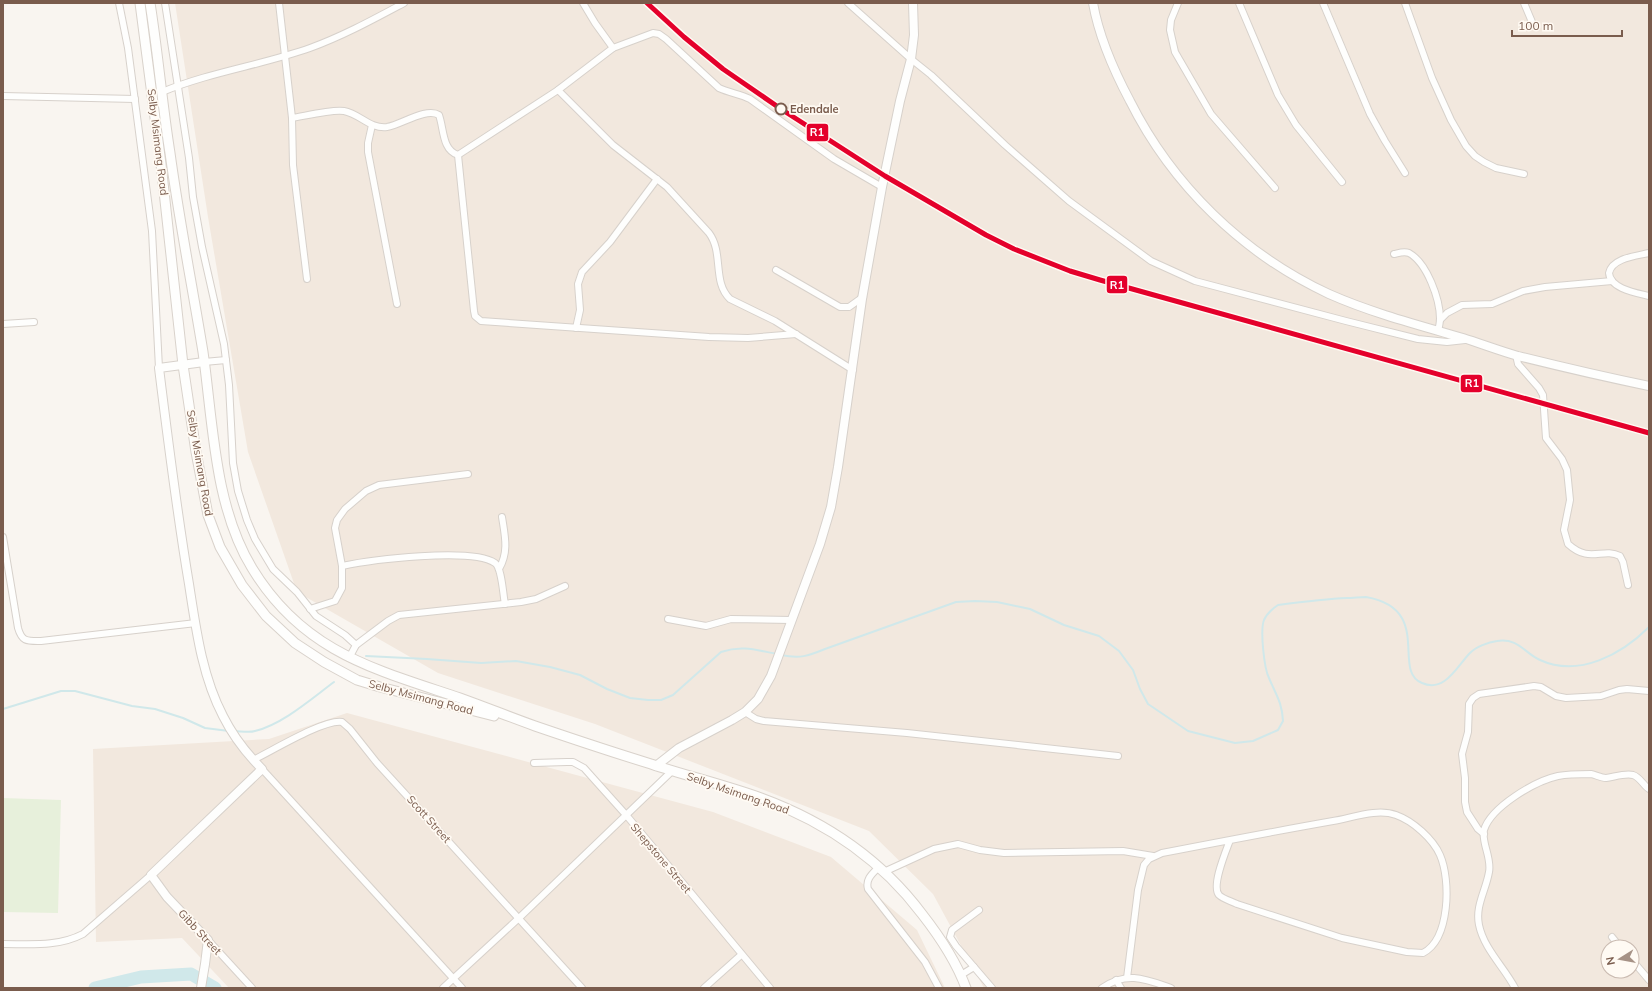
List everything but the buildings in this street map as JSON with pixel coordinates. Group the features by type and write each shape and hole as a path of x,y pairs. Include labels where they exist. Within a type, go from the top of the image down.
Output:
{"main road":[{"name":"Selby Msimang Road","path":"140,3 161,164 183,365 197,460 208,516 220,547 238,579 266,616 295,643 324,662 357,680 534,726"},
{"name":"Selby Msimang Road","path":"150,3 173,172 204,362 214,438 225,497 236,534 253,570 264,585 291,616 315,637 349,658 393,676 465,700 534,726 760,798 797,813 831,831 882,869 919,909 939,936 961,975 966,988"}],"street":[{"path":"119,3 128,48 152,231 160,368 182,538 196,623 210,683 223,716 238,742 462,988"},
{"path":"165,3 189,158 193,197 202,247 220,323 226,360 233,464 238,491 254,539 267,560 316,616 346,635 356,645"},
{"path":"279,3 292,118 293,165 307,279"},
{"path":"162,92 178,86 284,56 327,41 404,3"},
{"path":"583,3 613,48"},
{"path":"848,3 911,60 931,75 1005,145 1069,201 1151,261 1195,281 1418,339 1447,342 1467,339"},
{"path":"656,766 680,748 727,724 745,712 758,698 771,676 787,629 820,544 831,507 863,296 882,187 900,101 911,60 914,35 913,3"},
{"path":"1093,3 1118,78 1146,132 1161,155 1179,179 1209,210 1252,247 1278,265 1315,287 1362,306 1438,331 1516,355 1587,373 1649,386"},
{"path":"1178,3 1170,30 1175,52 1211,114 1275,188"},
{"path":"1239,3 1285,109 1342,182"},
{"path":"1323,3 1373,121 1405,173"},
{"path":"1405,3 1432,78 1451,120 1466,146 1474,156 1496,168 1524,174"},
{"path":"1524,3 1532,22"},
{"path":"458,155 558,90 613,48 650,33 658,34 681,52 719,88 739,93 750,99 834,159 882,187"},
{"path":"558,90 599,133 657,179 713,238 718,256 722,287 725,295 730,299 775,321 852,370"},
{"path":"3,96 135,99"},
{"path":"292,118 340,111 358,116 372,125 388,127 425,114 438,114 441,119 447,145 451,152 458,155"},
{"path":"372,125 369,136 368,152 397,304"},
{"path":"458,155 475,316 478,320 485,322 683,336 748,338 796,334"},
{"path":"576,328 580,310 578,284 582,272 610,242 657,179"},
{"path":"1394,254 1404,252 1409,253 1422,267 1431,282 1436,295 1440,320 1438,331"},
{"path":"1649,253 1630,258 1616,264 1610,269 1609,273 1612,281 1622,288 1649,296"},
{"path":"776,270 840,307 849,307 863,296"},
{"path":"1440,320 1448,313 1462,305 1492,304 1523,291 1545,286 1612,281"},
{"path":"3,324 34,322"},
{"path":"1516,355 1518,364 1543,395 1545,434 1548,442 1562,459 1568,470 1570,500 1564,530 1568,544 1577,551 1587,555 1612,554 1620,556 1623,562 1628,585"},
{"path":"160,368 226,360"},
{"path":"310,609 330,604 338,597 342,588 342,566 335,528 337,520 346,509 366,491 379,485 468,474"},
{"path":"499,569 504,560 506,547 502,517"},
{"path":"3,537 18,628 20,636 27,640 40,641 196,623"},
{"path":"342,566 414,557 463,555 488,560 496,563 499,569 505,604"},
{"path":"349,658 356,645 388,621 399,615 505,604 536,599 565,586"},
{"path":"668,619 706,626 731,620 791,620"},
{"path":"1484,834 1478,830 1467,812 1465,802 1466,778 1462,754 1468,732 1469,704 1473,698 1479,694 1534,686 1541,687 1556,696 1566,698 1601,696 1627,688 1649,691"},
{"path":"745,712 756,719 764,721 907,733 1118,756"},
{"name":"Scott Street","path":"253,760 313,730 330,723 342,722 350,729 377,763 582,988"},
{"name":"Shepstone Street","path":"534,763 573,762 584,768 627,816 741,955 770,988"},
{"path":"3,944 60,943 75,939 83,934 151,875 262,769"},
{"path":"443,988 627,816 672,771"},
{"path":"1515,988 1504,968 1487,945 1479,925 1479,908 1490,870 1490,861 1484,834 1486,826 1497,810 1530,788 1543,781 1558,776 1593,774 1604,778 1632,775 1638,778 1649,789"},
{"path":"1127,978 1140,883 1144,865 1149,858 1162,853 1230,840 1369,814 1388,813 1402,817 1435,845 1443,863 1447,898 1443,922 1438,937 1434,945 1423,953 1407,952 1342,938 1237,904 1224,898 1218,892 1217,883 1230,840"},
{"path":"939,988 921,956 868,889 868,880 882,869 934,849 958,844 980,850 1004,853 1123,851 1153,856"},
{"name":"Gibb Street","path":"151,875 167,897 252,988"},
{"path":"978,910 952,930 950,937 992,988"},
{"path":"200,988 208,940"},
{"path":"704,988 741,955"},
{"path":"961,975 974,968"},
{"path":"1640,969 1649,980"},
{"path":"1102,988 1116,980 1127,978 1144,979 1171,988"},
{"path":"1116,980 1121,988"}],"shaded area":[{"path":"175,3 1649,3 1649,988 984,988 933,894 869,831 595,724 438,673 297,592 248,452 208,217"},
{"path":"347,713 713,812 831,857 917,930 945,988 229,988 182,938 96,942 93,749 269,739"}],"green space":[{"path":"3,798 61,800 58,913 3,912"}],"waterway":[{"path":"781,655 794,657 809,655 956,602 997,602 1030,609 1064,625 1099,636 1119,651 1133,670 1140,689 1148,704 1188,731 1235,743 1253,741 1278,730 1283,721 1280,704 1267,673 1262,632 1264,620 1270,611 1278,605 1366,597 1387,604 1399,614 1405,626 1408,640 1410,666 1413,676 1422,683 1430,685 1437,684 1450,677 1465,658 1479,647 1490,642 1511,642 1521,647 1534,657 1555,665 1585,665 1613,654 1626,646 1649,627"},
{"path":"366,656 481,663 516,661 550,667 580,675 607,689 630,698 661,700 673,695 721,652 742,649 777,654"},
{"path":"234,731 253,732 276,723 334,682"},
{"path":"3,709 61,691 75,691 132,706 155,709 183,718 205,728 229,731"},
{"path":"95,988 141,977 191,974 215,988"}],"transit line":[{"name":"R1","path":"647,3 684,37 723,69 781,109 885,176 986,235 1014,249 1070,271 1100,280 1649,433"}],"place":[{"name":"Edendale","path":"781,109"}]}
